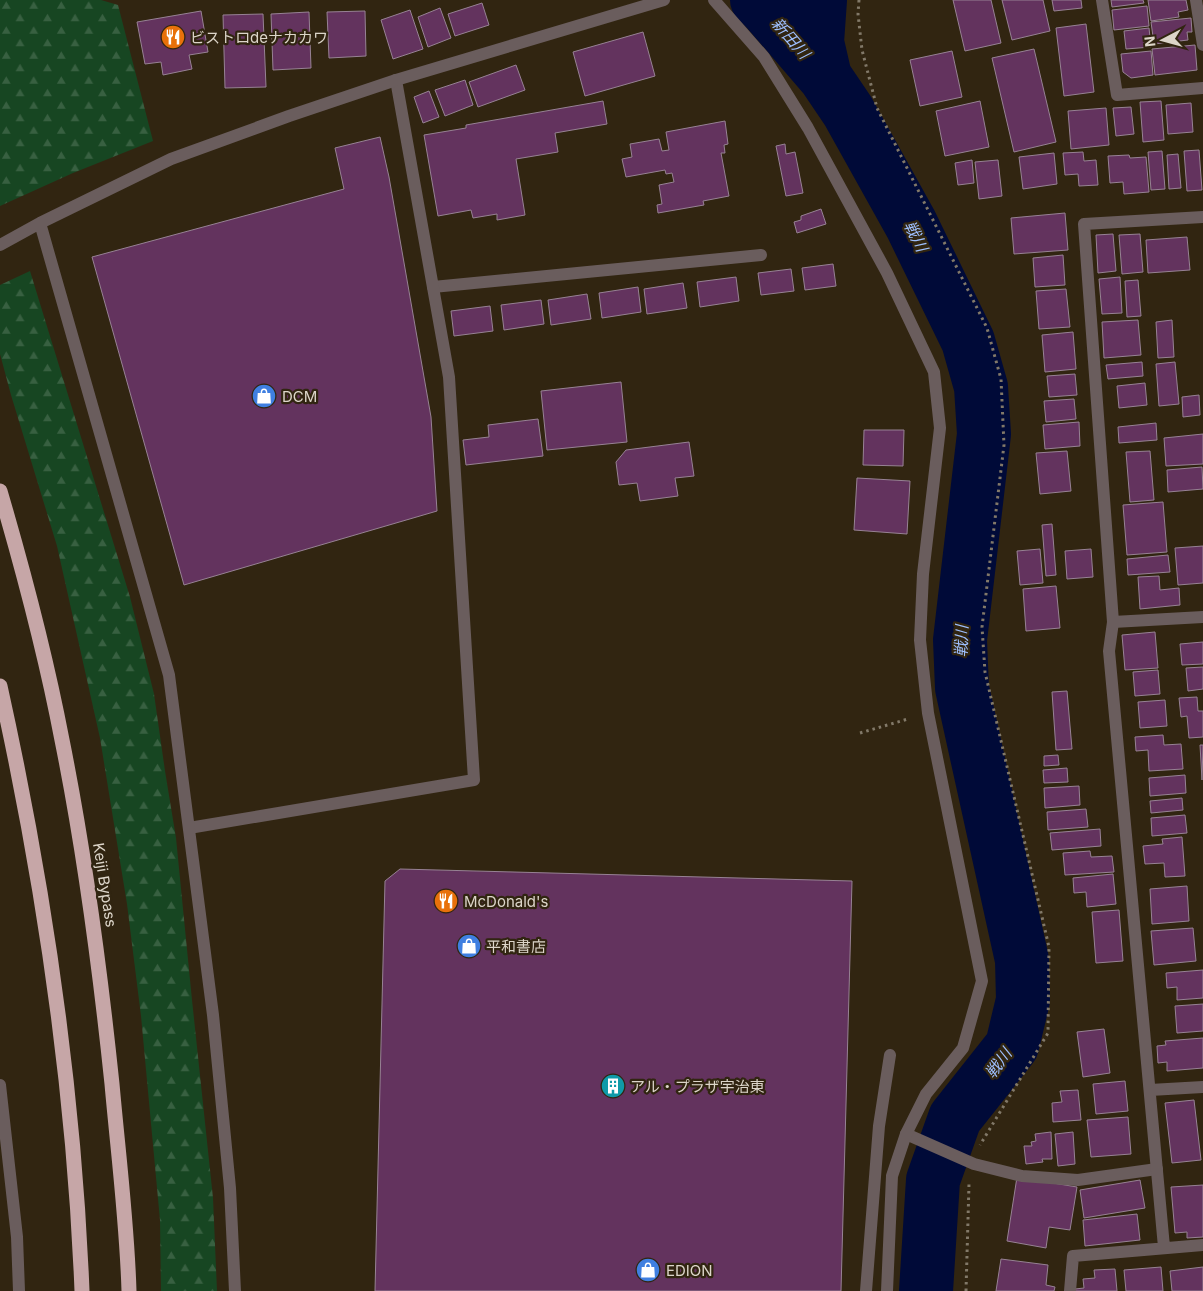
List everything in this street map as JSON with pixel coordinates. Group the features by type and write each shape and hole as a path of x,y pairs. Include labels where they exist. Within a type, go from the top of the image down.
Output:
{"highway":[{"name":"Keiji Bypass","path":"0,491 42,648 80,837 97,949 110,1068 121,1179 129,1291"},
{"path":"0,686 40,896 57,1012 76,1189 82,1291"}],"street":[{"path":"0,245 171,158 396,80 664,0"},
{"path":"714,0 764,57 808,128 887,273 934,372 940,428 923,574 920,640 928,713 982,981 963,1048 926,1094 906,1134 892,1176 887,1291"},
{"path":"1102,0 1117,95 1203,88"},
{"path":"1196,0 1203,45"},
{"path":"189,828 474,780 449,377 396,80"},
{"path":"1164,1247 1110,651 1114,622 1084,224 1203,220"},
{"path":"40,223 169,675 213,1015 230,1188 235,1291"},
{"path":"433,287 761,255"},
{"path":"1114,622 1203,617"},
{"path":"866,1291 878,1126 890,1055"},
{"path":"0,1085 17,1236 19,1291"},
{"path":"1150,1090 1203,1087"},
{"path":"906,1134 974,1164 1022,1176 1078,1180 1157,1170"},
{"path":"1070,1291 1073,1256 1203,1245"}],"path":[{"path":"859,0 858,14 862,50 877,108 987,328 1001,379 1004,445 982,627 985,672 1049,947 1048,1033 979,1147 974,1164 969,1186 966,1291"},
{"path":"860,733 928,713"}],"green space":[{"path":"0,0 101,0 118,5 153,141 73,173 0,206"},
{"path":"30,271 130,597 154,694 176,838 213,1198 217,1291 161,1291 160,1220 141,1016 127,904 100,738 57,546 0,354 0,285"}],"building":[{"path":"953,0 991,0 1001,43 965,51"},
{"path":"1002,0 1043,0 1050,31 1012,40"},
{"path":"1052,0 1081,0 1082,8 1054,11"},
{"path":"1111,0 1143,0 1144,3 1112,7"},
{"path":"1148,0 1186,0 1188,10 1178,12 1179,17 1151,21"},
{"path":"482,3 489,25 455,36 448,14"},
{"path":"1147,6 1149,26 1114,30 1112,10"},
{"path":"440,8 451,38 428,47 418,17"},
{"path":"410,10 423,49 393,59 381,20"},
{"name":"ビストロdeナカカワ","path":"201,11 208,52 189,55 192,69 163,75 161,62 145,64 137,22"},
{"path":"365,11 366,56 329,58 327,12"},
{"path":"309,12 311,68 273,70 271,14"},
{"path":"263,14 266,87 225,88 223,15"},
{"path":"1191,18 1192,32 1187,32 1188,40 1154,44 1151,22"},
{"path":"1086,24 1094,92 1064,96 1056,28"},
{"path":"1149,28 1151,47 1126,49 1124,31"},
{"path":"643,32 655,76 585,96 573,52"},
{"path":"1195,45 1197,70 1155,75 1152,49"},
{"path":"1034,49 1056,142 1014,152 992,58"},
{"path":"952,51 962,97 920,106 910,60"},
{"path":"1151,51 1153,75 1131,78 1123,72 1121,54"},
{"path":"516,65 525,90 478,107 469,82"},
{"path":"465,80 473,105 445,116 435,90"},
{"path":"429,91 439,117 423,123 414,97"},
{"path":"603,101 607,124 555,133 558,152 516,159 525,215 497,220 497,214 473,218 471,210 438,216 424,135 466,128 466,125"},
{"path":"980,101 989,147 945,156 936,111"},
{"path":"1161,101 1164,140 1143,142 1140,102"},
{"path":"1191,103 1193,132 1168,134 1166,105"},
{"path":"1131,107 1134,134 1116,136 1113,108"},
{"path":"1106,108 1109,145 1071,149 1068,111"},
{"path":"725,121 728,144 724,145 725,153 721,153 729,196 703,201 704,205 658,213 657,205 662,204 659,185 674,182 672,173 666,174 665,170 626,177 622,159 632,157 630,144 659,139 662,151 669,150 666,132"},
{"path":"380,137 389,177 431,417 437,511 184,585 92,257 344,189 335,148"},
{"path":"785,144 786,154 795,152 803,193 786,196 776,146"},
{"path":"1199,150 1202,190 1187,191 1184,151"},
{"path":"1162,151 1165,189 1151,190 1148,152"},
{"path":"1083,152 1084,161 1096,160 1098,185 1079,186 1078,174 1065,175 1063,153"},
{"path":"1054,153 1057,184 1023,189 1019,157"},
{"path":"1178,154 1181,188 1169,189 1167,155"},
{"path":"1129,155 1130,158 1146,157 1149,192 1124,194 1123,182 1110,183 1108,156"},
{"path":"972,160 974,183 958,185 955,163"},
{"path":"998,160 1002,196 979,199 975,162"},
{"path":"821,209 826,224 797,233 794,222 801,220 801,216"},
{"path":"1065,213 1068,250 1014,254 1011,218"},
{"path":"1113,234 1116,271 1098,273 1096,235"},
{"path":"1140,234 1143,272 1122,274 1119,235"},
{"path":"1187,237 1190,270 1148,273 1146,240"},
{"path":"1063,255 1065,285 1035,287 1033,258"},
{"path":"833,264 836,286 805,290 802,268"},
{"path":"791,269 794,291 761,295 758,273"},
{"path":"736,277 739,301 700,307 697,282"},
{"path":"1120,277 1122,313 1102,314 1099,279"},
{"path":"1138,280 1141,316 1127,317 1125,281"},
{"path":"683,283 687,308 647,314 644,289"},
{"path":"638,287 641,312 602,318 599,293"},
{"path":"1066,289 1070,327 1039,329 1036,291"},
{"path":"587,294 591,319 551,325 548,300"},
{"path":"541,300 544,324 504,330 501,305"},
{"path":"490,306 493,331 454,336 451,311"},
{"path":"1138,320 1141,355 1104,358 1102,322"},
{"path":"1172,320 1174,357 1158,358 1156,322"},
{"path":"1073,332 1076,369 1045,372 1042,335"},
{"path":"1142,362 1143,376 1108,379 1106,365"},
{"path":"1175,362 1179,404 1159,406 1156,364"},
{"path":"1075,374 1077,395 1049,397 1047,376"},
{"path":"621,382 627,442 547,450 541,391"},
{"path":"1145,383 1147,405 1119,408 1117,386"},
{"path":"1199,395 1200,415 1183,417 1182,397"},
{"path":"1074,399 1076,419 1046,422 1044,401"},
{"path":"538,419 543,456 466,465 463,440 489,437 488,425"},
{"path":"1079,422 1080,446 1045,449 1043,425"},
{"path":"1156,423 1157,440 1119,443 1118,427"},
{"path":"864,430 904,430 903,466 863,465"},
{"path":"1203,434 1203,464 1166,466 1164,438"},
{"path":"689,442 694,476 675,478 678,496 640,501 637,483 619,485 616,462 626,450"},
{"path":"1067,451 1071,491 1040,494 1036,453"},
{"path":"1150,451 1154,500 1130,502 1126,452"},
{"path":"1202,467 1203,489 1168,492 1167,470"},
{"path":"857,478 910,481 907,534 854,530"},
{"path":"1163,502 1167,552 1127,555 1123,505"},
{"path":"1052,524 1056,575 1046,576 1042,525"},
{"path":"1203,546 1203,583 1178,585 1175,548"},
{"path":"1040,549 1043,583 1020,585 1017,551"},
{"path":"1091,549 1093,577 1067,579 1065,551"},
{"path":"1168,555 1170,572 1128,575 1127,559"},
{"path":"1159,576 1160,590 1179,588 1180,605 1140,609 1138,577"},
{"path":"1056,586 1060,628 1026,631 1023,589"},
{"path":"1155,632 1158,668 1125,670 1122,635"},
{"path":"1203,642 1203,664 1182,665 1180,644"},
{"path":"1203,667 1203,689 1188,691 1186,668"},
{"path":"1158,670 1160,694 1135,696 1133,672"},
{"path":"1067,691 1072,749 1056,750 1052,692"},
{"path":"1197,697 1198,711 1203,711 1203,737 1189,738 1187,716 1181,717 1179,698"},
{"path":"1165,700 1167,726 1140,728 1138,702"},
{"path":"1163,735 1164,745 1181,744 1183,769 1149,771 1148,750 1136,751 1135,737"},
{"path":"1200,745 1203,745 1202,780"},
{"path":"1058,755 1059,765 1044,766 1044,756"},
{"path":"1067,768 1068,782 1044,783 1043,770"},
{"path":"1185,775 1186,793 1150,796 1149,778"},
{"path":"1079,786 1080,805 1045,808 1044,788"},
{"path":"1182,798 1183,810 1151,813 1150,801"},
{"path":"1086,809 1088,827 1048,830 1047,812"},
{"path":"1185,815 1187,833 1152,836 1151,818"},
{"path":"1100,829 1101,846 1052,850 1050,833"},
{"path":"1182,837 1185,876 1165,877 1164,863 1145,864 1143,846 1163,844 1162,839"},
{"path":"1090,851 1091,857 1112,856 1114,872 1065,875 1063,853"},
{"name":"アル・プラザ宇治東","path":"400,869 852,881 841,1291 375,1291 385,881"},
{"path":"1113,874 1116,904 1087,907 1086,892 1074,893 1073,878"},
{"path":"1187,886 1189,921 1152,924 1150,889"},
{"path":"1119,910 1123,961 1096,963 1092,912"},
{"path":"1193,928 1196,961 1154,965 1151,931"},
{"path":"1203,970 1203,998 1177,1000 1177,987 1167,988 1166,973"},
{"path":"1203,1004 1203,1031 1177,1033 1175,1006"},
{"path":"1104,1029 1110,1073 1083,1077 1077,1032"},
{"path":"1203,1038 1203,1068 1167,1071 1167,1062 1158,1063 1157,1046 1166,1045 1165,1041"},
{"path":"1125,1081 1128,1111 1096,1114 1093,1084"},
{"path":"1078,1090 1081,1120 1053,1122 1052,1103 1062,1102 1060,1091"},
{"path":"1194,1100 1201,1160 1172,1163 1165,1103"},
{"path":"1128,1117 1131,1154 1091,1157 1087,1120"},
{"path":"1051,1132 1052,1159 1042,1159 1043,1162 1026,1164 1024,1146 1032,1146 1031,1142 1036,1141 1035,1134"},
{"path":"1073,1132 1075,1164 1058,1166 1055,1134"},
{"path":"1017,1177 1077,1187 1070,1230 1049,1227 1046,1248 1007,1241"},
{"path":"1140,1180 1145,1208 1084,1218 1080,1190"},
{"path":"1203,1185 1203,1237 1187,1238 1187,1232 1175,1233 1171,1187"},
{"path":"1137,1214 1140,1240 1085,1246 1083,1220"},
{"path":"1001,1259 1048,1265 1046,1285 1055,1287 1054,1291 996,1291"},
{"path":"1161,1267 1163,1291 1126,1291 1124,1270"},
{"path":"1203,1267 1203,1291 1172,1291 1170,1271"},
{"path":"1115,1269 1117,1291 1075,1291 1075,1289 1084,1288 1083,1279 1095,1278 1094,1270"}],"waterway":[{"name":"新田川","path":"757,0 825,77"},
{"name":"戦川","path":"820,0 817,42 825,77 848,111 911,224 968,341 981,387 984,434 960,640 962,688 1022,960 1023,1000 1012,1046 955,1118 933,1180 926,1291"}],"place":[{"name":"ビストロdeナカカワ","path":"173,37"},
{"name":"DCM","path":"264,396"},
{"name":"McDonald's","path":"446,901"},
{"name":"平和書店","path":"469,946"},
{"name":"アル・プラザ宇治東","path":"613,1086"},
{"name":"EDION","path":"648,1270"}]}
